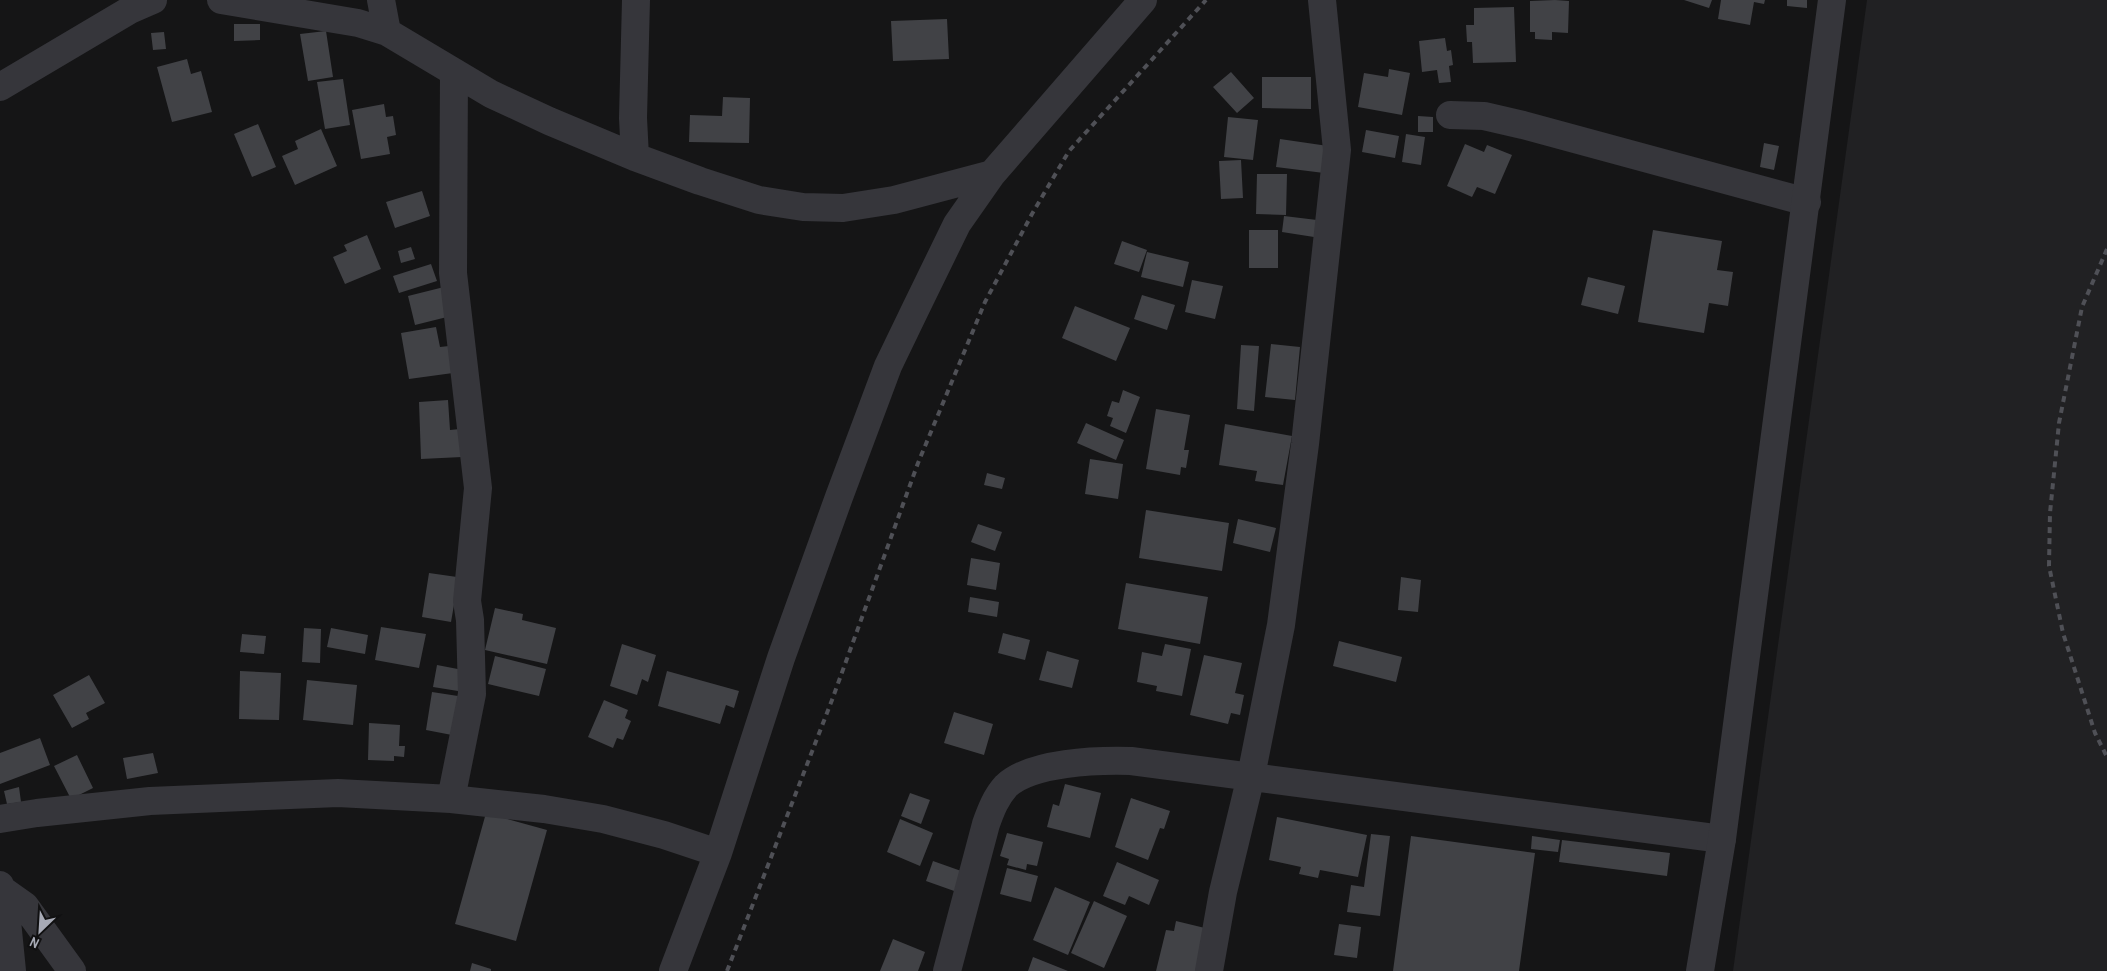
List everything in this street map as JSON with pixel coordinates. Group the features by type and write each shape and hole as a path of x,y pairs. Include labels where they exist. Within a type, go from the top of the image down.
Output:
{"street":[{"path":"0,87 130,10 153,0"},
{"path":"221,0 358,23 387,32 491,94 589,139 700,181 759,200 802,207 842,208 894,200 992,174"},
{"path":"381,0 387,32"},
{"path":"635,157 633,118 636,0"},
{"path":"673,971 718,853 781,658 888,366 957,224 992,174 1143,0"},
{"path":"1209,971 1223,892 1251,776 1282,615 1305,444 1338,150 1322,0"},
{"path":"1700,971 1722,839 1832,0"},
{"path":"452,799 472,694 470,620 467,601 478,488 453,274 454,72"},
{"path":"1450,116 1484,116 1523,124 1807,202"},
{"path":"948,971 986,824 994,802 1007,785 1026,775 1055,766 1096,760 1130,761 1722,839"},
{"path":"0,819 37,813 180,800 338,793 452,799 544,809 603,819 664,834 718,853"},
{"path":"1,887 6,911 12,971"},
{"path":"1,887 24,906 72,971"}],"shaded area":[{"path":"1867,0 2107,0 2107,971 1733,971"}],"building":[{"path":"1684,0 1712,0 1709,8"},
{"path":"1721,0 1765,0 1764,4 1754,2 1750,25 1718,19"},
{"path":"1787,0 1807,0 1807,8 1787,6"},
{"path":"1530,1 1569,1 1568,33 1552,32 1552,40 1535,39 1535,32 1530,32"},
{"path":"1514,7 1516,62 1473,63 1472,42 1467,42 1466,25 1474,25 1474,8"},
{"path":"947,19 949,59 893,61 891,21"},
{"path":"234,24 260,24 260,40 234,41"},
{"path":"326,31 333,77 308,81 300,34"},
{"path":"164,32 166,49 153,50 151,33"},
{"path":"1445,38 1447,51 1451,50 1453,65 1449,66 1451,82 1439,83 1437,70 1422,72 1419,41"},
{"path":"187,59 191,74 201,71 212,112 172,122 157,67"},
{"path":"1389,69 1410,73 1402,115 1358,107 1364,73 1388,77"},
{"path":"1231,72 1254,98 1237,113 1213,87"},
{"path":"1262,77 1311,77 1311,109 1262,108"},
{"path":"343,79 350,125 325,129 317,82"},
{"path":"723,97 750,98 749,143 689,142 690,115 722,116"},
{"path":"384,104 386,117 393,116 396,135 387,137 390,154 361,159 352,110"},
{"path":"1418,116 1433,117 1433,132 1418,132"},
{"path":"1228,117 1258,120 1253,160 1224,157"},
{"path":"258,124 276,167 252,177 234,134"},
{"path":"321,129 337,166 295,185 282,156 298,149 295,141"},
{"path":"1366,130 1399,136 1395,158 1362,152"},
{"path":"1406,134 1425,137 1421,165 1402,162"},
{"path":"1280,139 1328,146 1324,173 1276,167"},
{"path":"1764,143 1779,146 1774,170 1760,167"},
{"path":"1465,144 1484,152 1487,145 1512,155 1495,194 1477,187 1472,197 1447,186"},
{"path":"1241,160 1243,198 1221,199 1219,161"},
{"path":"1257,174 1287,174 1286,215 1256,214"},
{"path":"422,191 430,216 395,228 386,202"},
{"path":"1284,216 1317,220 1314,237 1282,232"},
{"path":"1249,230 1278,230 1278,268 1249,268"},
{"path":"1653,230 1722,241 1717,270 1733,272 1728,306 1709,303 1704,333 1638,322"},
{"path":"367,235 381,269 345,284 333,257 347,251 344,245"},
{"path":"1122,241 1147,250 1139,272 1114,264"},
{"path":"411,247 415,259 401,263 398,251"},
{"path":"1147,252 1189,262 1183,287 1141,277"},
{"path":"431,264 437,281 399,293 393,276"},
{"path":"1588,277 1625,286 1618,314 1581,305"},
{"path":"1192,280 1223,286 1215,319 1185,312"},
{"path":"444,287 451,316 415,325 408,296"},
{"path":"1142,295 1175,305 1167,330 1134,319"},
{"path":"1075,306 1130,328 1116,361 1062,338"},
{"path":"436,327 440,347 449,346 453,373 409,379 401,333"},
{"path":"1271,344 1300,347 1295,400 1265,397"},
{"path":"1241,345 1259,346 1254,411 1237,409"},
{"path":"1123,390 1140,397 1126,433 1110,426 1113,418 1107,416 1112,401 1119,403"},
{"path":"448,400 450,430 460,429 462,457 421,459 419,402"},
{"path":"1156,409 1190,415 1184,450 1189,450 1186,468 1181,467 1180,475 1146,469"},
{"path":"1086,423 1124,440 1116,460 1077,443"},
{"path":"1225,424 1292,436 1283,485 1255,481 1257,471 1219,465"},
{"path":"1090,459 1123,464 1118,499 1085,494"},
{"path":"987,473 1005,478 1002,489 984,485"},
{"path":"1146,510 1229,523 1222,571 1139,558"},
{"path":"1238,519 1276,528 1270,552 1233,543"},
{"path":"978,524 1002,532 995,551 971,542"},
{"path":"971,558 1000,563 996,590 967,585"},
{"path":"429,573 464,578 455,599 451,622 422,617"},
{"path":"1401,577 1421,580 1418,612 1398,610"},
{"path":"1126,583 1208,597 1200,644 1118,629"},
{"path":"970,597 999,602 997,617 968,612"},
{"path":"495,608 523,614 522,620 556,628 547,664 485,650"},
{"path":"381,627 426,634 419,668 375,660"},
{"path":"304,628 321,629 320,663 302,662"},
{"path":"331,628 368,635 365,654 327,647"},
{"path":"1003,633 1030,640 1025,660 998,653"},
{"path":"242,634 266,636 264,654 240,652"},
{"path":"1339,641 1402,657 1396,682 1333,666"},
{"path":"622,644 656,655 648,682 642,679 637,695 610,686"},
{"path":"1165,644 1191,649 1182,696 1156,691 1157,686 1137,682 1142,652 1162,656"},
{"path":"1047,651 1079,660 1072,688 1039,680"},
{"path":"1204,655 1242,663 1235,693 1244,695 1240,715 1231,713 1228,724 1190,715"},
{"path":"495,656 546,669 539,696 488,684"},
{"path":"437,665 463,670 458,691 433,687"},
{"path":"240,671 281,673 279,720 239,719"},
{"path":"667,671 739,691 734,708 726,705 720,724 658,706"},
{"path":"89,675 105,703 86,713 89,719 72,728 53,695"},
{"path":"307,680 357,685 353,725 303,720"},
{"path":"432,692 458,696 452,735 426,730"},
{"path":"604,700 628,710 625,718 631,721 623,740 617,738 613,748 588,737"},
{"path":"954,712 993,724 984,755 944,743"},
{"path":"369,723 400,725 399,746 405,746 404,757 394,756 394,761 368,760"},
{"path":"40,738 50,765 0,784 0,753"},
{"path":"153,753 158,773 127,779 123,758"},
{"path":"77,755 93,788 71,799 54,766"},
{"path":"1065,784 1101,793 1090,838 1047,827 1053,804 1059,806"},
{"path":"19,787 21,802 7,804 4,791"},
{"path":"910,793 930,800 921,824 901,816"},
{"path":"1131,798 1170,811 1164,829 1160,828 1148,860 1115,847"},
{"path":"486,813 547,830 516,941 455,924"},
{"path":"1277,817 1367,835 1358,877 1320,870 1318,878 1299,874 1301,867 1269,860"},
{"path":"900,819 933,833 920,866 887,852"},
{"path":"1007,833 1043,842 1037,866 1027,864 1026,870 1007,865 1009,859 1000,856"},
{"path":"1371,834 1390,836 1380,916 1347,912 1351,885 1364,887"},
{"path":"1411,836 1535,853 1519,971 1393,971"},
{"path":"1532,836 1560,840 1558,852 1531,849"},
{"path":"1562,840 1670,853 1667,876 1559,862"},
{"path":"933,861 964,872 957,892 926,881"},
{"path":"1117,862 1159,880 1149,905 1129,896 1125,905 1103,896"},
{"path":"1007,868 1038,876 1031,902 1000,894"},
{"path":"1055,887 1090,902 1068,955 1033,940"},
{"path":"1094,901 1127,916 1104,968 1071,953"},
{"path":"1176,921 1209,929 1199,971 1156,971 1166,930 1174,931"},
{"path":"1339,924 1361,927 1357,958 1334,955"},
{"path":"893,939 925,952 918,971 880,971"},
{"path":"1033,957 1068,971 1028,971"},
{"path":"472,963 491,969 491,971 470,971"}],"railway":[{"path":"727,971 832,700 918,463 985,302 1032,214 1069,151 1206,0"},
{"path":"2107,249 2082,307 2059,423 2050,513 2049,566 2063,633 2095,733 2107,757"}]}
